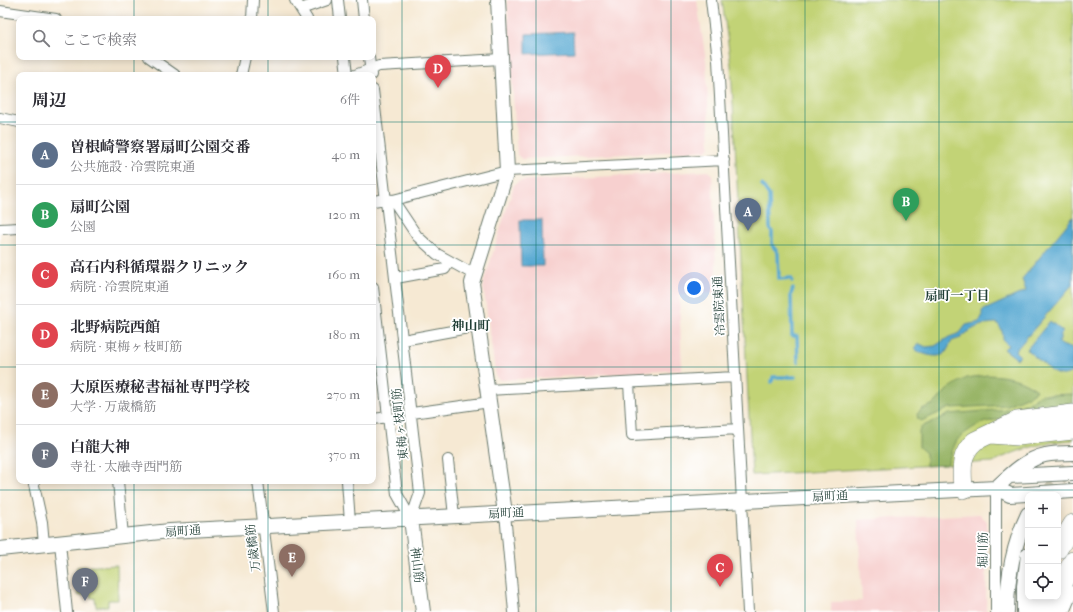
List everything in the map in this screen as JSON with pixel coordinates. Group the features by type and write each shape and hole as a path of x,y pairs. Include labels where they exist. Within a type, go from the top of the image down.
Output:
{"highway":[{"path":"963,489 964,457 970,446 989,434 1018,421 1073,414"},
{"path":"989,434 1073,422"},
{"path":"989,434 1018,436 1073,430"},
{"path":"1061,544 1073,524"},
{"path":"1061,586 1073,561"},
{"path":"1034,612 1037,600"},
{"path":"1052,612 1055,600"}],"street":[{"path":"252,16 253,0"},
{"path":"295,0 305,16"},
{"path":"301,9 327,0"},
{"path":"338,0 340,16"},
{"path":"362,0 364,16"},
{"path":"498,0 507,171 472,283 505,513 514,612"},
{"name":"冷雲院東通","path":"711,0 718,60 748,612"},
{"path":"0,11 35,16"},
{"path":"369,60 371,72 379,66 501,59"},
{"path":"153,60 171,72"},
{"path":"241,72 245,60"},
{"path":"345,60 347,72"},
{"name":"東梅ヶ枝町筋","path":"376,109 390,199 396,278 420,493 410,519"},
{"path":"0,118 16,121"},
{"path":"376,201 390,199 507,171 724,160"},
{"path":"390,199 417,236 437,254 475,275"},
{"path":"0,229 16,228"},
{"path":"396,278 445,269 449,262"},
{"path":"403,340 478,326"},
{"name":"東梅ヶ枝町筋","path":"376,346 389,417 397,494 410,519"},
{"path":"412,413 489,396 629,383 735,376"},
{"path":"629,383 632,435 738,429"},
{"path":"376,419 389,417"},
{"path":"1073,453 1045,455 1034,458 1009,476 996,488 1010,495 1073,491"},
{"path":"448,460 453,494 454,516"},
{"path":"1009,476 1073,473"},
{"path":"34,484 42,522 44,544"},
{"path":"118,484 124,536"},
{"name":"万歳橋筋","path":"258,484 274,612"},
{"path":"347,484 350,522"},
{"name":"扇町通","path":"0,549 170,531 996,488"},
{"name":"堀川筋","path":"996,488 996,612"},
{"name":"神山筋","path":"410,519 423,612"},
{"path":"1007,612 1010,571 1013,555 1016,542 1025,521"},
{"path":"60,543 67,612"},
{"path":"1024,612 1024,586 1027,564"},
{"path":"1064,612 1073,591"}],"shaded area":[{"path":"507,0 697,0 706,61 710,146 707,150 522,159 517,155"},
{"path":"709,171 712,174 717,293 679,295 682,370 500,380 496,377 483,285 514,185 519,181"},
{"path":"980,514 987,522 986,612 831,612 831,602 862,601 858,520"}],"green space":[{"path":"722,0 1073,0 1073,440 1052,442 1032,447 1012,453 993,462 752,475 731,65"},
{"path":"987,375 1014,378 1037,390 1028,396 1007,405 950,408 921,421 918,419 917,414 922,409 934,404 950,387 967,378"},
{"path":"1042,394 1073,394 1073,411 985,422 974,427 957,440 947,465 926,466 926,453 919,447 919,432 921,427 950,414 1008,409 1026,404"},
{"path":"117,565 118,600 108,600 108,606 96,607 95,598 91,598 90,594 78,595 77,567"}],"water":[{"path":"573,32 574,52 526,54 526,34"},
{"path":"1073,217 1073,284 1015,351 1020,356 1017,359 1004,349 1008,345 1003,340 1002,331 997,323 979,326 963,335 961,338 952,341 947,351 941,355 928,355 914,348 920,344 926,347 935,346 949,337 960,333 966,325 979,322 982,317 982,311 1026,291 1022,279"},
{"path":"520,220 542,220 543,266 521,266"},
{"path":"1050,321 1063,332 1060,335 1060,341 1058,341 1059,343 1073,349 1072,372 1065,375 1054,373 1027,349"}],"waterway":[{"path":"762,185 769,195 772,245 778,253 779,279 791,278 792,281"},
{"path":"793,289 791,294 792,336 797,336 798,362"},
{"path":"772,382 773,377 795,377"}],"tunnel":[{"path":"1048,492 1073,461"}],"place":[{"name":"北野病院西館","path":"438,88"},
{"name":"扇町公園","path":"906,221"},
{"name":"曽根崎警察署扇町公園交番","path":"748,231"},
{"name":"大原医療秘書福祉専門学校","path":"292,577"},
{"name":"高石内科循環器クリニック","path":"720,587"},
{"name":"白龍大神","path":"85,601"}],"district":[{"name":"扇町一丁目","path":"957,295"},
{"name":"神山町","path":"471,325"}]}
